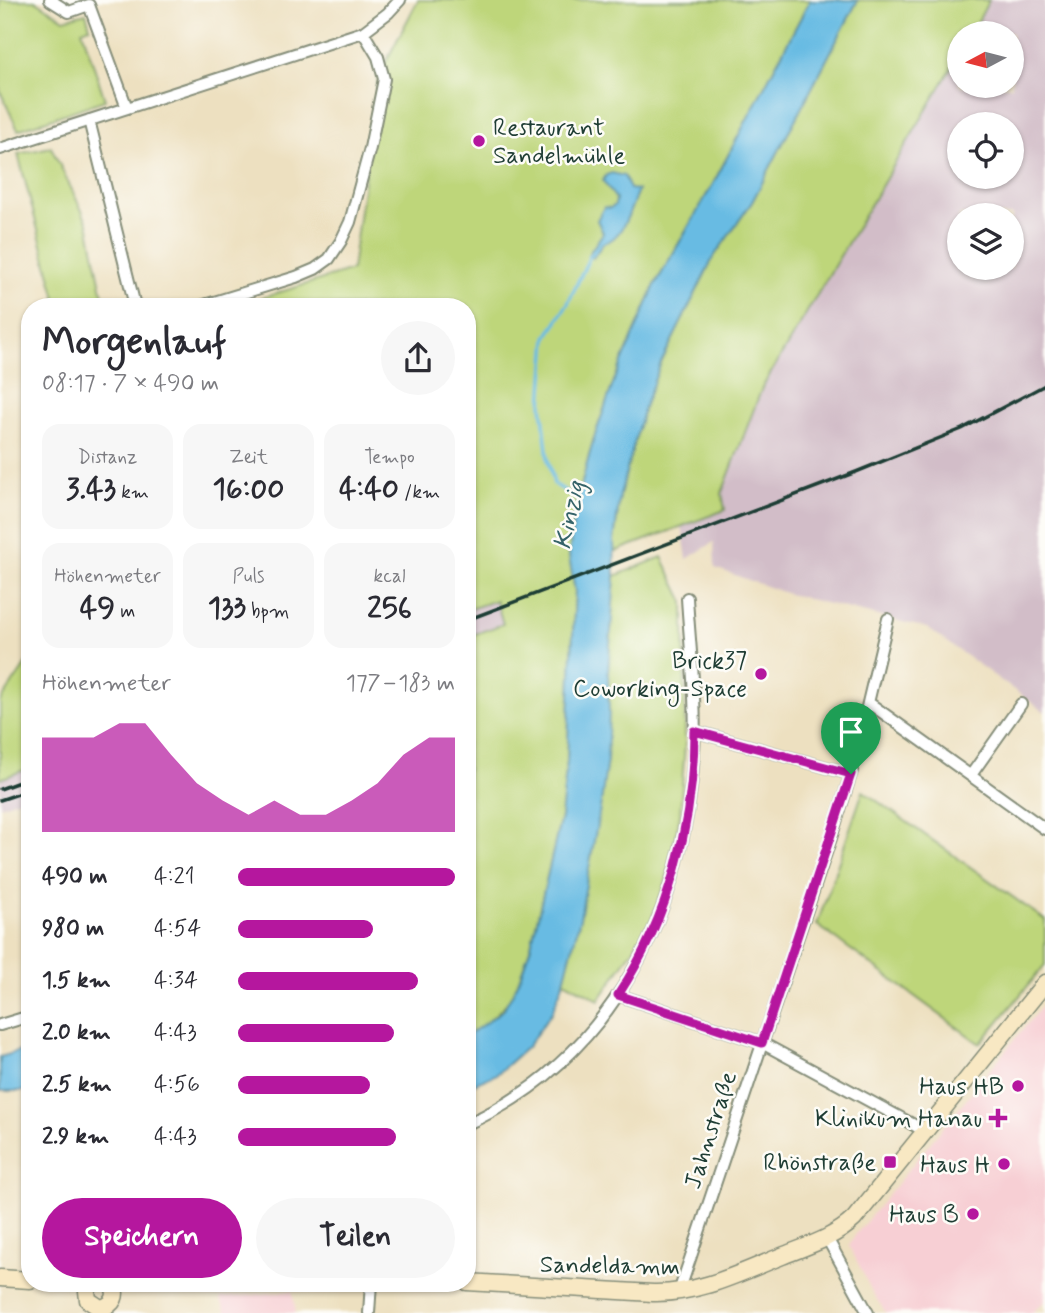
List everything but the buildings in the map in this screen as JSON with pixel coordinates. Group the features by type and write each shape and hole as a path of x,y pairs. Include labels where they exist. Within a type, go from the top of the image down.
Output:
{"street":[{"path":"50,0 69,12 89,5 127,108"},
{"path":"0,149 363,32 400,0"},
{"path":"228,298 296,278 315,269 329,259 341,240 349,222 370,148 384,79 378,57 363,32"},
{"path":"89,120 133,298"},
{"path":"476,1119 520,1094 552,1069 583,1039 618,995 652,937 667,897 684,823 693,765 694,731 687,598"},
{"name":"Jahnstraße","path":"679,1292 851,774 888,619"},
{"path":"869,703 1045,830"},
{"path":"971,775 1021,704"},
{"path":"694,731 851,774"},
{"name":"Sandeldamm","path":"476,1283 653,1293 679,1292 715,1283 827,1238 854,1219 1045,983"},
{"path":"618,995 762,1043 925,1131"},
{"path":"0,1025 21,1019"},
{"path":"827,1238 868,1313"},
{"path":"0,1278 21,1279"},
{"path":"85,1292 92,1304 106,1310 114,1298 114,1292"},
{"path":"369,1313 371,1292"}],"shaded area":[{"path":"989,0 1045,0 1045,712 927,628 788,594 715,568 714,542 687,559 682,526 725,510 722,493 762,388 947,75 947,98 1024,98 1024,21 978,21"},
{"path":"496,599 503,624 476,634 476,607"},
{"path":"21,771 21,798 0,806 0,779"},
{"name":"Klinikum Hanau","path":"1045,1002 1045,1301 1032,1313 886,1313 872,1292 849,1245"},
{"path":"292,1292 296,1313 226,1313 220,1298"}],"green space":[{"path":"0,0 35,0 64,19 86,13 90,27 82,30 105,100 18,130 0,91"},
{"path":"418,0 810,0 713,184 655,285 614,381 593,441 574,513 569,556 575,591 567,761 561,817 531,946 517,985 510,1000 476,1030 476,634 503,624 496,600 476,607 476,298 261,298 352,270 378,77"},
{"path":"858,0 989,0 978,21 947,21 947,75 762,388 722,493 725,510 614,552 620,495 644,407 661,363 713,258 752,202"},
{"path":"51,147 88,223 103,298 56,298 18,154"},
{"path":"662,557 684,602 685,743 680,815 666,882 649,926 599,1000 564,981 580,918 607,760 608,672 615,576"},
{"path":"21,671 21,771 0,779 0,702"},
{"path":"863,791 1045,920 1045,965 980,1044 817,925"}],"water":[{"path":"810,0 858,0 752,202 713,258 661,363 644,407 620,495 614,540 615,576 608,672 607,760 580,918 564,981 552,1012 527,1047 497,1074 476,1083 476,1030 503,1010 517,985 531,946 561,817 567,761 575,591 569,556 574,513 593,441 614,381 655,285 713,184"},
{"path":"612,173 624,176 630,189 638,190 621,229 610,241 603,243 593,258 588,255 603,233 597,220 604,207 615,205 616,199 603,181 606,175"},
{"path":"21,1051 21,1091 0,1091 0,1057"}],"waterway":[{"name":"Kinzig","path":"580,500 554,484 548,460 542,405 547,337 567,305 590,256"}],"railway":[{"path":"476,617 962,429 1045,385"},
{"path":"0,789 21,781"},
{"path":"0,800 21,793"}],"place":[{"name":"Restaurant Sandelmühle","path":"479,141"},
{"name":"Brick37 Coworking-Space","path":"761,674"},
{"name":"Haus HB","path":"1018,1086"},
{"name":"Klinikum Hanau","path":"998,1118"},
{"name":"Rhönstraße","path":"890,1162"},
{"name":"Haus H","path":"1004,1164"},
{"name":"Haus B","path":"973,1214"}],"route":[{"path":"694,731 851,774 762,1043 618,995 652,937 667,897 684,823 694,753 694,731"}]}
